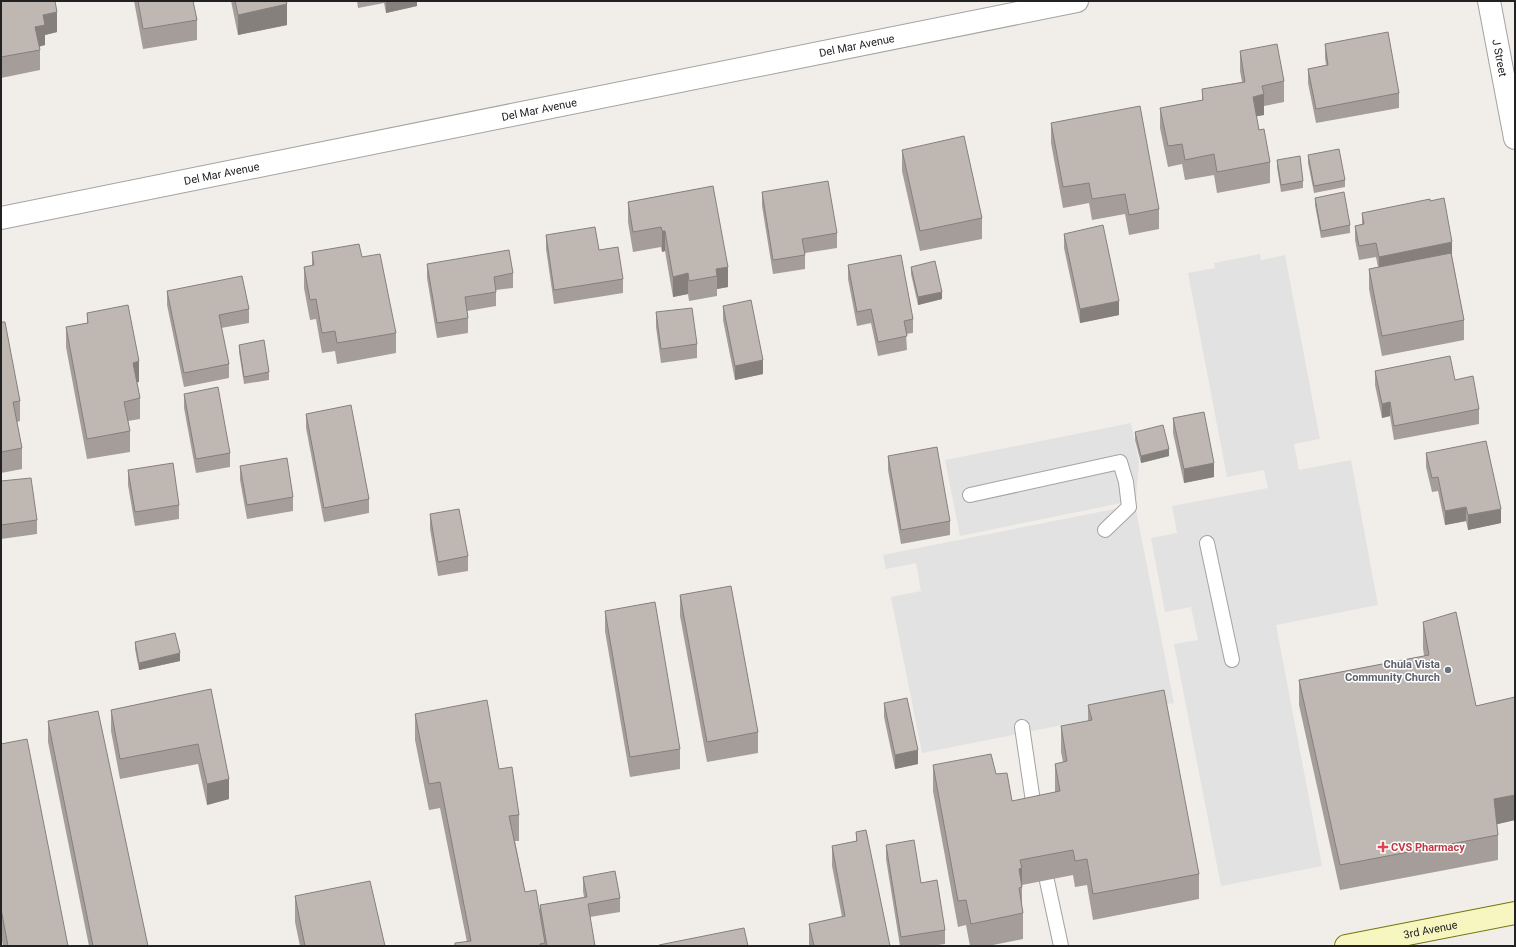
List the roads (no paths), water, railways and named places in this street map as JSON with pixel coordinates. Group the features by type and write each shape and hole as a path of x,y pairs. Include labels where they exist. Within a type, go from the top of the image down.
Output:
{"main road":[{"name":"3rd Avenue","path":"1346,946 1515,913"}],"street":[{"name":"Del Mar Avenue","path":"1,218 1077,1"},
{"name":"J Street","path":"1489,1 1515,138"}],"lane":[{"path":"970,495 1120,462 1126,482 1129,507 1105,530"},
{"path":"1207,543 1232,660"},
{"path":"1022,727 1036,822"},
{"path":"1047,881 1061,946"}],"place":[{"name":"Chula Vista Community Church","path":"1448,670"},
{"name":"CVS Pharmacy","path":"1383,847"}]}
